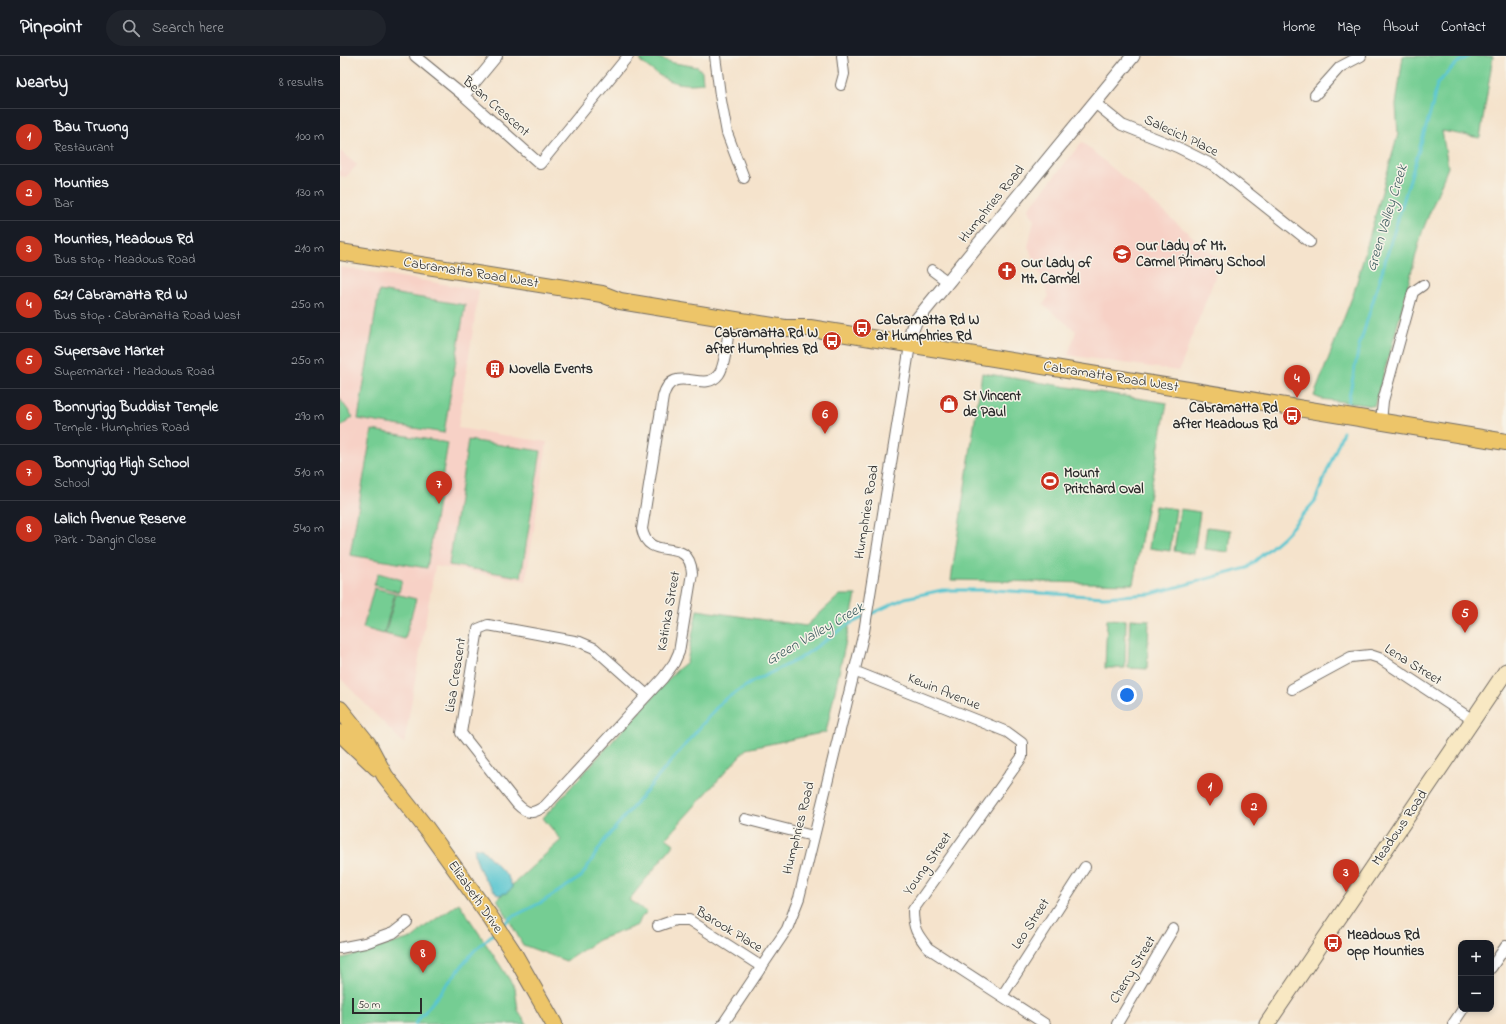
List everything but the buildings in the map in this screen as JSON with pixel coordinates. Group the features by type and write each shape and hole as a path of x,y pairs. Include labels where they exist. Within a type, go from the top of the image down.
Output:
{"main road":[{"name":"Cabramatta Road West","path":"340,252 602,294 620,301 785,328 810,328"},
{"name":"Cabramatta Road West","path":"602,294 622,292 787,320 810,328 910,345 1506,442"},
{"name":"Meadows Road","path":"1267,1024 1506,671"},
{"name":"Elizabeth Drive","path":"340,709 368,744 386,776 426,828 490,917 513,952 554,1024"},
{"name":"Elizabeth Drive","path":"340,733 354,748 386,776"}],"street":[{"name":"Bean Crescent","path":"415,56 464,96 540,164 628,56"},
{"path":"464,96 497,56"},
{"path":"714,56 728,133 744,178"},
{"path":"841,86 844,74 842,56"},
{"name":"Humphries Road","path":"723,1024 787,929 798,898 864,632 912,330 915,322 1133,56"},
{"path":"1315,95 1340,67 1361,56"},
{"name":"Salecich Place","path":"1095,103 1122,125 1177,147 1213,165 1310,242"},
{"path":"932,270 948,282"},
{"path":"1381,422 1383,400 1413,292 1423,285"},
{"name":"Katinka Street","path":"536,812 545,806 674,664 678,652 692,573 691,562 686,555 676,550 654,547 647,542 643,535 642,529 663,397 669,384 677,380 706,381 716,377 722,368 730,319"},
{"name":"Lisa Crescent","path":"536,812 528,812 517,804 461,733 478,629 488,625 580,642 594,648 647,695"},
{"name":"Lena Street","path":"1292,689 1351,657 1370,655 1380,658 1473,720"},
{"name":"Kewin Avenue","path":"854,671 1007,732 1022,743"},
{"name":"Young Street","path":"1022,743 1022,757 913,910 913,924 919,937 928,948 1045,1024"},
{"path":"745,819 813,836"},
{"name":"Leo Street","path":"1002,996 1085,867"},
{"name":"Barook Place","path":"658,926 675,920 689,920 762,967"},
{"path":"340,948 365,943 393,933 407,922"},
{"name":"Cherry Street","path":"1117,1024 1173,929"},
{"path":"1494,964 1506,946"},
{"path":"1453,1024 1461,1012"}],"shaded area":[{"name":"Our Lady of Mt. Carmel Primary School","path":"1082,142 1221,261 1179,371 1068,355 1076,331 1043,305 1049,296 1028,247 1034,220 1028,209"},
{"path":"340,151 357,165 346,177 340,176"},
{"path":"340,267 479,290 458,428 547,442 526,581 435,566 404,744 340,678"}],"green space":[{"path":"643,56 653,56 674,63 698,67 702,72 703,83 683,84 668,80 655,73 640,61"},
{"path":"1403,56 1493,56 1480,138 1442,131 1448,167 1422,232 1393,342 1374,406 1321,399 1314,396 1354,292 1398,134 1396,105"},
{"path":"379,291 465,305 444,433 358,419"},
{"name":"Mount Pritchard Oval","path":"982,373 1167,403 1133,584 951,580"},
{"path":"340,399 353,417 340,427"},
{"path":"372,430 448,443 427,568 350,555"},
{"path":"468,440 541,451 521,577 449,565"},
{"path":"1155,506 1176,509 1170,551 1149,548"},
{"path":"1180,509 1200,512 1194,554 1174,551"},
{"path":"1207,527 1231,530 1229,552 1204,549"},
{"path":"378,573 402,580 399,592 374,585"},
{"path":"374,588 395,593 384,634 363,628"},
{"path":"396,594 416,599 405,639 385,634"},
{"path":"840,595 856,595 826,732 746,749 666,838 674,844 629,900 647,912 641,918 638,925 598,940 566,961 523,945 497,899 561,840 543,818 676,671 687,662 697,610 806,626"},
{"path":"1107,619 1126,620 1125,668 1105,668"},
{"path":"1130,619 1149,620 1147,669 1128,668"},
{"path":"459,903 515,988 518,1010 527,1024 340,1024 340,959 415,937 423,928"}],"water":[{"path":"474,847 482,849 508,877 513,888 506,893 499,895 489,885 479,867"}],"waterway":[{"name":"Green Valley Creek","path":"1348,402 1359,347 1432,107 1437,84 1457,63 1470,56"},
{"name":"Green Valley Creek","path":"869,615 905,598 942,590 995,590 1104,597 1151,594 1247,568 1284,536 1315,501 1343,432"},
{"name":"Green Valley Creek","path":"502,926 512,917 542,902 581,877 604,841 722,701 754,681 799,659 846,626 864,617"},
{"name":"Green Valley Creek","path":"415,1024 474,951 495,932"}],"place":[{"name":"Our Lady of Mt. Carmel Primary School","path":"1122,254"},
{"name":"Our Lady of Mt. Carmel","path":"1007,271"},
{"name":"Cabramatta Rd W at Humphries Rd","path":"862,328"},
{"name":"Cabramatta Rd W after Humphries Rd","path":"832,341"},
{"name":"Novella Events","path":"495,369"},
{"name":"621 Cabramatta Rd W","path":"1297,398"},
{"name":"St Vincent de Paul","path":"949,404"},
{"name":"Cabramatta Rd after Meadows Rd","path":"1292,416"},
{"name":"Bonnyrigg Buddist Temple","path":"825,434"},
{"name":"Mount Pritchard Oval","path":"1050,481"},
{"name":"Bonnyrigg High School","path":"439,504"},
{"name":"Supersave Market","path":"1465,633"},
{"name":"Bau Truong","path":"1210,806"},
{"name":"Mounties","path":"1254,826"},
{"name":"Mounties, Meadows Rd","path":"1346,892"},
{"name":"Meadows Rd opp Mounties","path":"1333,943"},
{"name":"Lalich Avenue Reserve","path":"423,973"}]}
